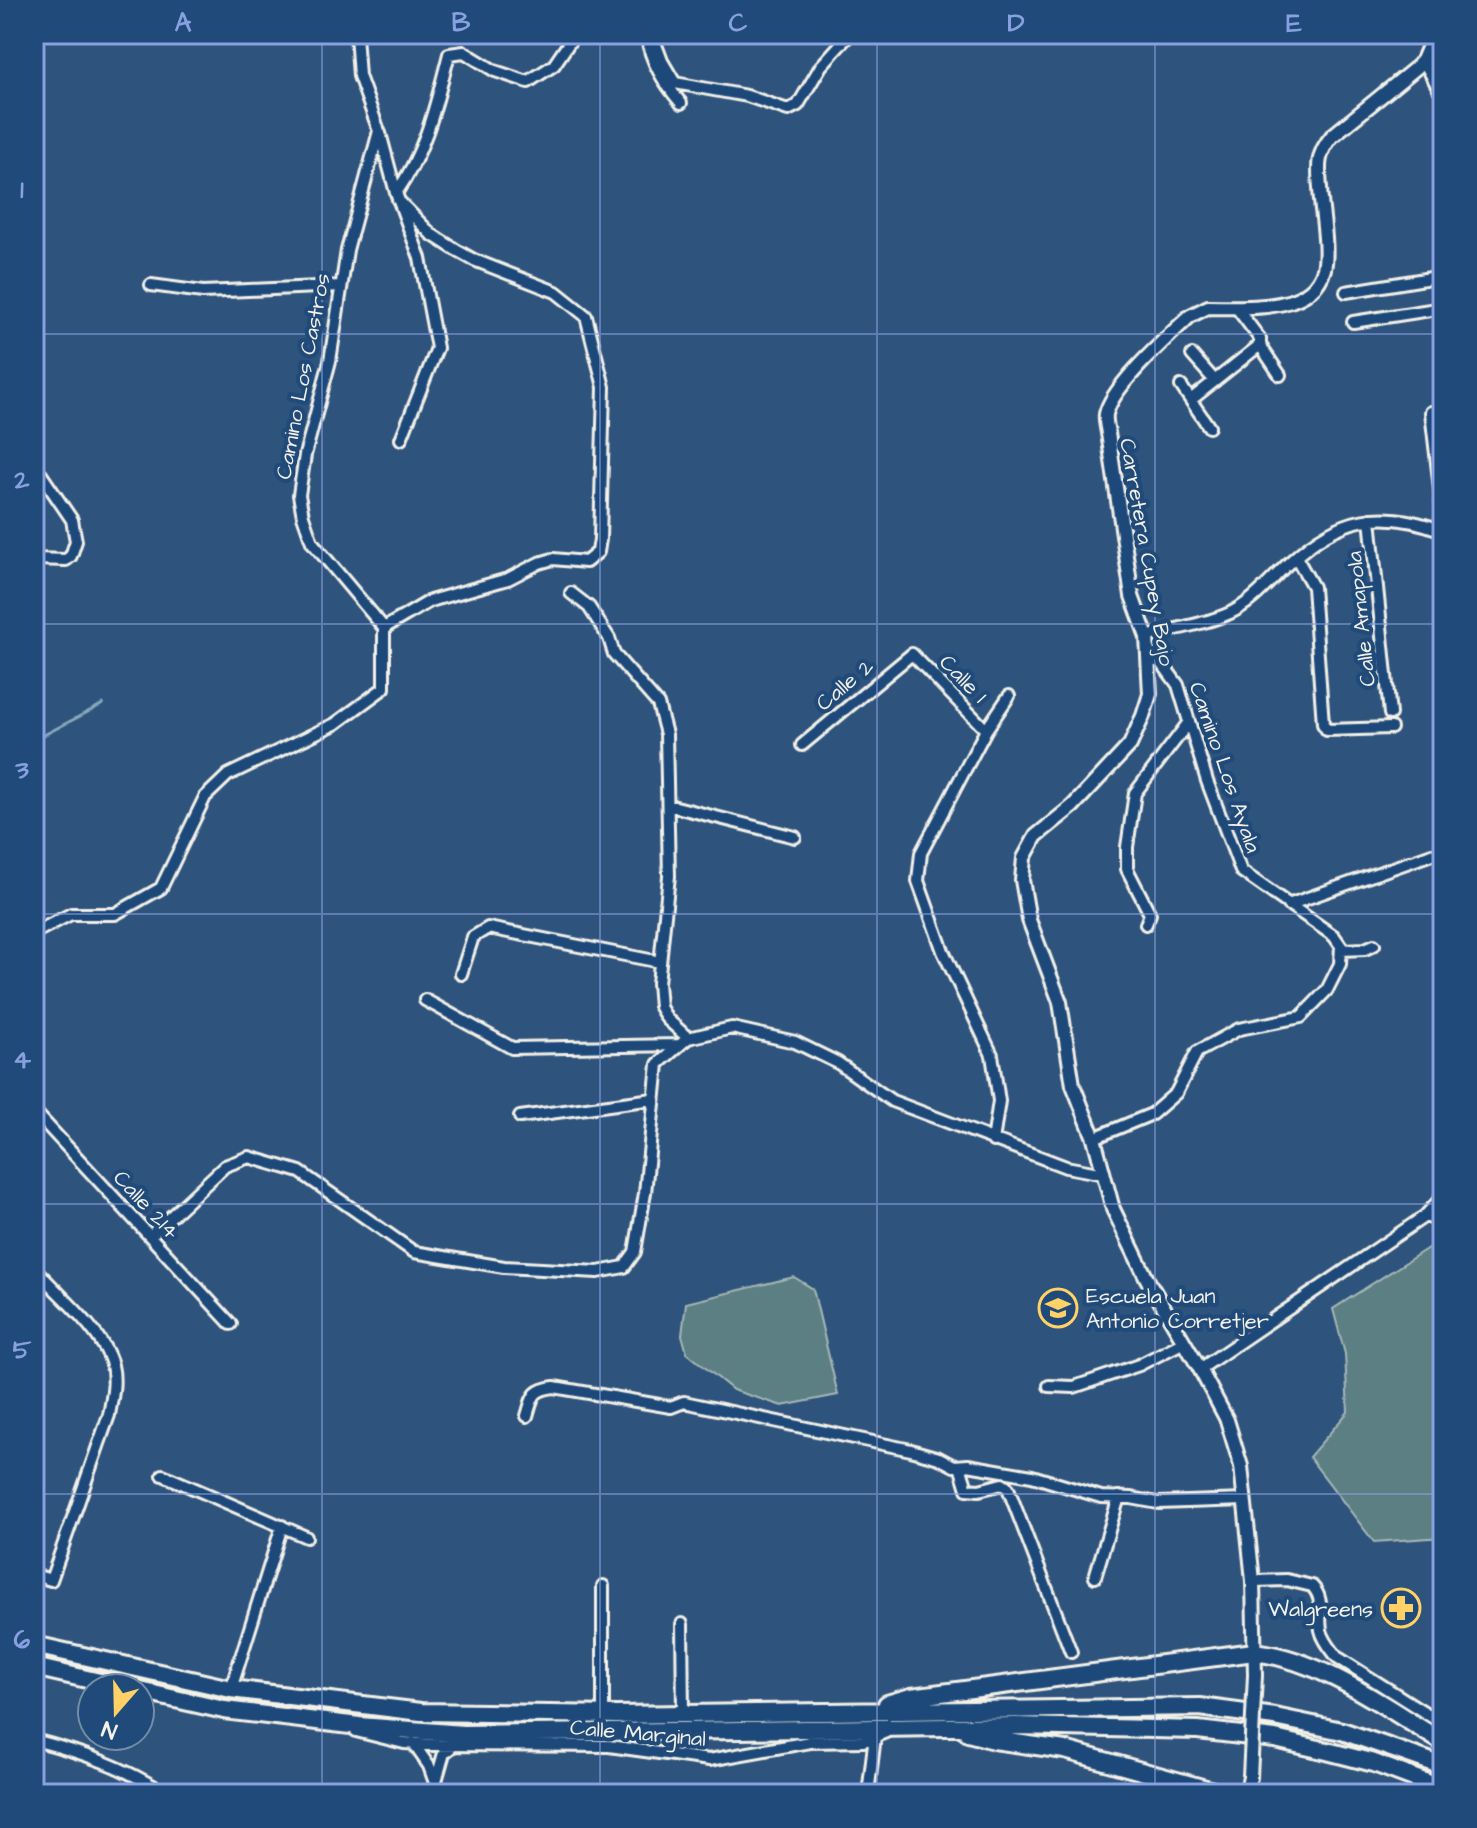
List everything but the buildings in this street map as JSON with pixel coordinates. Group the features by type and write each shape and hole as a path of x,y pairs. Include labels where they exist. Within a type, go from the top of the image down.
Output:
{"main road":[{"path":"34,1645 231,1689 421,1712 603,1715 1200,1707 1275,1717 1342,1731 1443,1766"},
{"path":"868,1710 911,1697 1254,1652 1278,1654 1326,1673 1443,1742"},
{"path":"34,1667 76,1676"},
{"path":"156,1695 224,1710 463,1734 1016,1726 1198,1730 1275,1739 1374,1763 1443,1789"},
{"path":"951,1729 994,1740 1065,1750 1224,1794"}],"street":[{"path":"356,34 359,76 420,258 437,348 401,439"},
{"path":"397,196 430,129 449,54 464,52 495,71 528,82 554,65 575,34"},
{"path":"649,34 675,83 747,96 788,110 798,105 821,66 850,34"},
{"path":"649,34 655,66 664,84 681,103"},
{"name":"Carretera Cupey Bajo","path":"1246,1794 1250,1777 1255,1675 1253,1581 1241,1466 1227,1420 1147,1279 1113,1209 1094,1138 1073,1085 1060,1002 1027,910 1022,880 1024,858 1036,836 1073,806 1130,745 1150,694 1147,637 1132,596 1105,417 1128,379 1190,316 1208,307 1291,301 1316,285 1324,268 1319,171 1321,150 1332,136 1395,87 1423,60 1434,34"},
{"path":"1423,60 1443,96"},
{"name":"Camino Los Castros","path":"379,131 347,250 330,361 305,455 299,495 312,542 384,628"},
{"path":"34,933 71,914 115,914 161,888 205,797 228,775 335,724 384,688 384,628 430,601 508,579 553,559 586,562 598,552 604,387 586,316 556,292 456,250 431,234 397,196"},
{"path":"1346,292 1443,276"},
{"path":"151,285 203,292 341,286"},
{"path":"1236,307 1260,339 1260,345 1280,375"},
{"path":"1353,322 1443,308"},
{"path":"1192,399 1260,345"},
{"path":"1192,355 1215,381"},
{"path":"1181,386 1209,427"},
{"path":"1147,637 1230,613 1248,602 1316,541 1353,522 1392,517 1441,530 1443,514 1431,412"},
{"path":"34,464 72,520 76,541 71,556 66,560 34,559"},
{"name":"Calle Amapola","path":"1370,519 1390,714"},
{"path":"1296,557 1313,587 1323,724 1327,730 1391,728"},
{"path":"571,593 589,607 609,638 614,654 658,704 666,734 669,876 660,962 660,1007 684,1042"},
{"name":"Calle 1","path":"912,654 986,730"},
{"name":"Calle 2","path":"802,745 912,654"},
{"name":"Camino Los Ayala","path":"1150,659 1162,663 1178,685 1207,781 1241,871 1334,936 1341,950"},
{"path":"993,1141 999,1101 992,1055 943,951 918,881 921,853 986,730 1009,696"},
{"path":"1146,924 1150,914 1129,874 1126,858 1135,793 1189,722"},
{"path":"668,805 795,837"},
{"path":"1288,905 1432,854"},
{"path":"461,974 473,937 488,928 660,962"},
{"path":"1094,1138 1152,1114 1176,1093 1197,1052 1239,1029 1301,1017 1327,990 1340,964 1341,950 1365,949 1374,945"},
{"path":"425,1000 512,1048 684,1042 732,1028 795,1042 838,1063 892,1101 1066,1167 1104,1174"},
{"path":"150,1236 225,1166 249,1157 300,1172 414,1252 504,1267 598,1272 624,1267 635,1252 645,1193 658,1064 684,1042"},
{"path":"520,1117 653,1099"},
{"name":"Calle 214","path":"34,1111 231,1324"},
{"path":"1200,1369 1425,1216 1443,1196"},
{"path":"1425,1216 1443,1222"},
{"path":"34,1268 101,1341 111,1364 114,1388 109,1415 51,1580 34,1575"},
{"path":"1049,1386 1074,1387 1139,1365 1184,1342"},
{"path":"527,1416 533,1396 540,1389 554,1387 671,1407 684,1402 911,1450 954,1466 968,1465 1032,1476 1101,1497 1158,1503 1245,1500"},
{"path":"960,1466 967,1489 979,1490 1002,1484 1008,1488 1071,1652"},
{"path":"163,1475 306,1537"},
{"path":"1095,1577 1119,1497"},
{"path":"231,1689 282,1526"},
{"path":"1253,1581 1287,1580 1312,1586 1320,1598 1321,1631 1337,1657 1443,1724"},
{"path":"603,1586 603,1715"},
{"path":"682,1624 683,1714"},
{"path":"34,1674 67,1674"},
{"name":"Calle Marginal","path":"333,1723 373,1737 413,1743 609,1746 709,1760 810,1742 863,1741 892,1729"},
{"path":"868,1794 875,1736"},
{"path":"34,1740 86,1753 146,1781 166,1794"},
{"path":"413,1743 438,1788"},
{"path":"438,1788 444,1753 454,1745"}],"green space":[{"path":"1431,1246 1443,1250 1443,1537 1374,1542 1309,1457 1348,1412 1345,1354 1333,1309"},
{"path":"794,1277 813,1289 838,1395 782,1406 733,1390 687,1353 682,1335 686,1303"}],"waterway":[{"path":"34,737 42,736 103,704"}],"place":[{"name":"Escuela Juan Antonio Corretjer","path":"1058,1308"},
{"name":"Walgreens","path":"1401,1608"}]}
